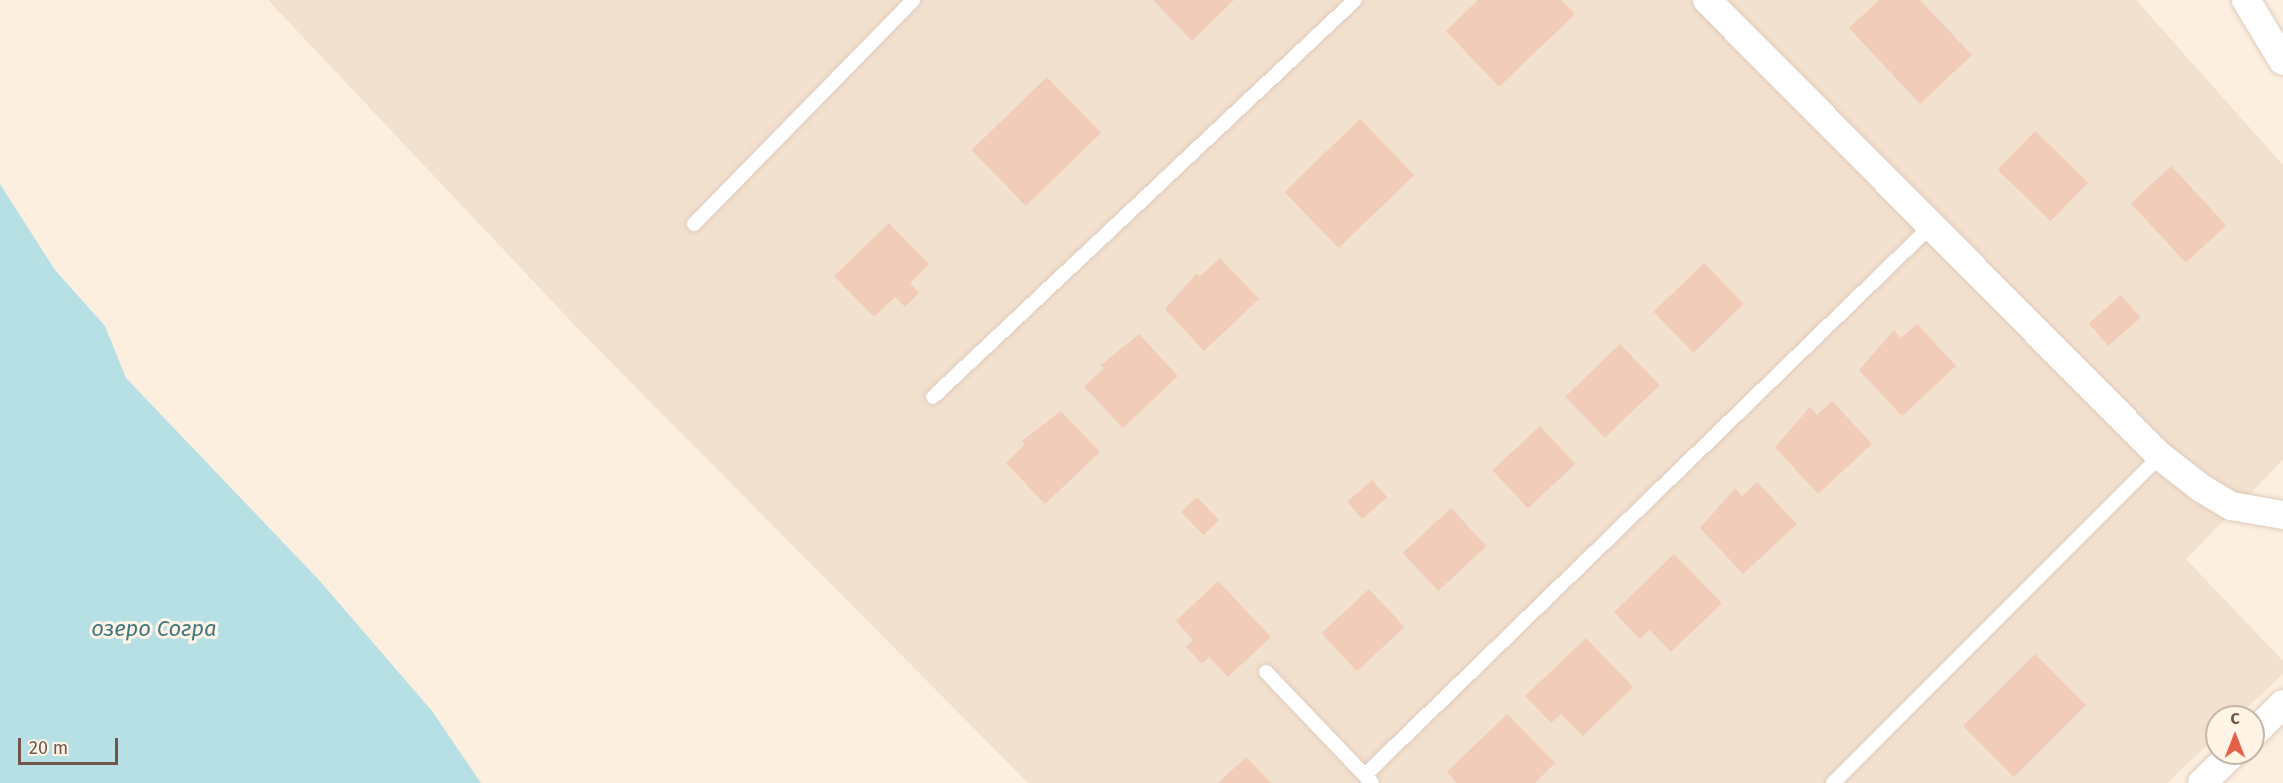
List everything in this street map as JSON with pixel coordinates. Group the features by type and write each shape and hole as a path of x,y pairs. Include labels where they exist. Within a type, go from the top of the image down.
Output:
{"street":[{"path":"1707,0 2160,456 2201,488 2231,506 2283,515"},
{"path":"2246,0 2283,61"},
{"path":"2265,722 2283,704"},
{"path":"2202,783 2221,765"}],"lane":[{"path":"694,224 913,0"},
{"path":"933,397 1355,0"},
{"path":"1266,672 1368,779 1932,225"},
{"path":"1833,783 2160,456"}],"shaded area":[{"path":"268,0 2136,0 2283,165 2283,460 2186,559 2283,661 2283,674 2250,705 2205,705 2205,747 2167,783 1028,783 582,333"}],"water":[{"name":"озеро Согра","path":"0,184 55,270 105,326 126,378 319,580 432,711 481,783 0,783"}],"building":[{"path":"1153,0 1234,0 1192,41"},
{"path":"1478,0 1561,0 1575,14 1499,87 1446,31"},
{"path":"1879,0 1920,0 1972,55 1920,104 1849,28"},
{"path":"1047,77 1101,133 1026,206 971,150"},
{"path":"1360,119 1414,175 1339,248 1284,192"},
{"path":"2035,131 2088,182 2051,221 1997,170"},
{"path":"2171,166 2226,225 2186,263 2131,204"},
{"path":"889,223 929,264 910,283 919,293 905,307 895,297 874,317 834,276"},
{"path":"1220,258 1259,299 1204,351 1165,309 1197,273 1200,276"},
{"path":"1704,263 1744,304 1693,353 1654,312"},
{"path":"2121,295 2141,318 2108,346 2089,323"},
{"path":"1917,324 1956,366 1902,416 1859,370 1894,330 1901,338"},
{"path":"1139,334 1178,376 1123,428 1084,387 1104,368 1101,365"},
{"path":"1620,344 1660,385 1605,438 1565,397"},
{"path":"1832,401 1872,444 1818,494 1775,447 1810,407 1817,415"},
{"path":"1061,411 1100,452 1045,504 1006,463 1025,444 1022,441"},
{"path":"1540,426 1575,464 1528,508 1492,470"},
{"path":"1372,480 1387,497 1362,519 1347,502"},
{"path":"1757,482 1797,524 1743,574 1700,528 1735,488 1742,496"},
{"path":"1197,497 1219,520 1203,535 1181,512"},
{"path":"1451,508 1486,546 1438,591 1403,553"},
{"path":"1674,554 1722,603 1671,652 1650,630 1640,639 1614,612"},
{"path":"1218,581 1271,637 1228,677 1209,657 1202,664 1186,647 1193,640 1176,621"},
{"path":"1369,589 1404,627 1357,671 1321,633"},
{"path":"1586,638 1633,687 1583,736 1561,714 1551,723 1525,696"},
{"path":"2035,654 2086,705 2014,777 1963,726"},
{"path":"1507,714 1555,763 1535,783 1457,783 1447,772"},
{"path":"1246,757 1271,783 1218,783"}]}
